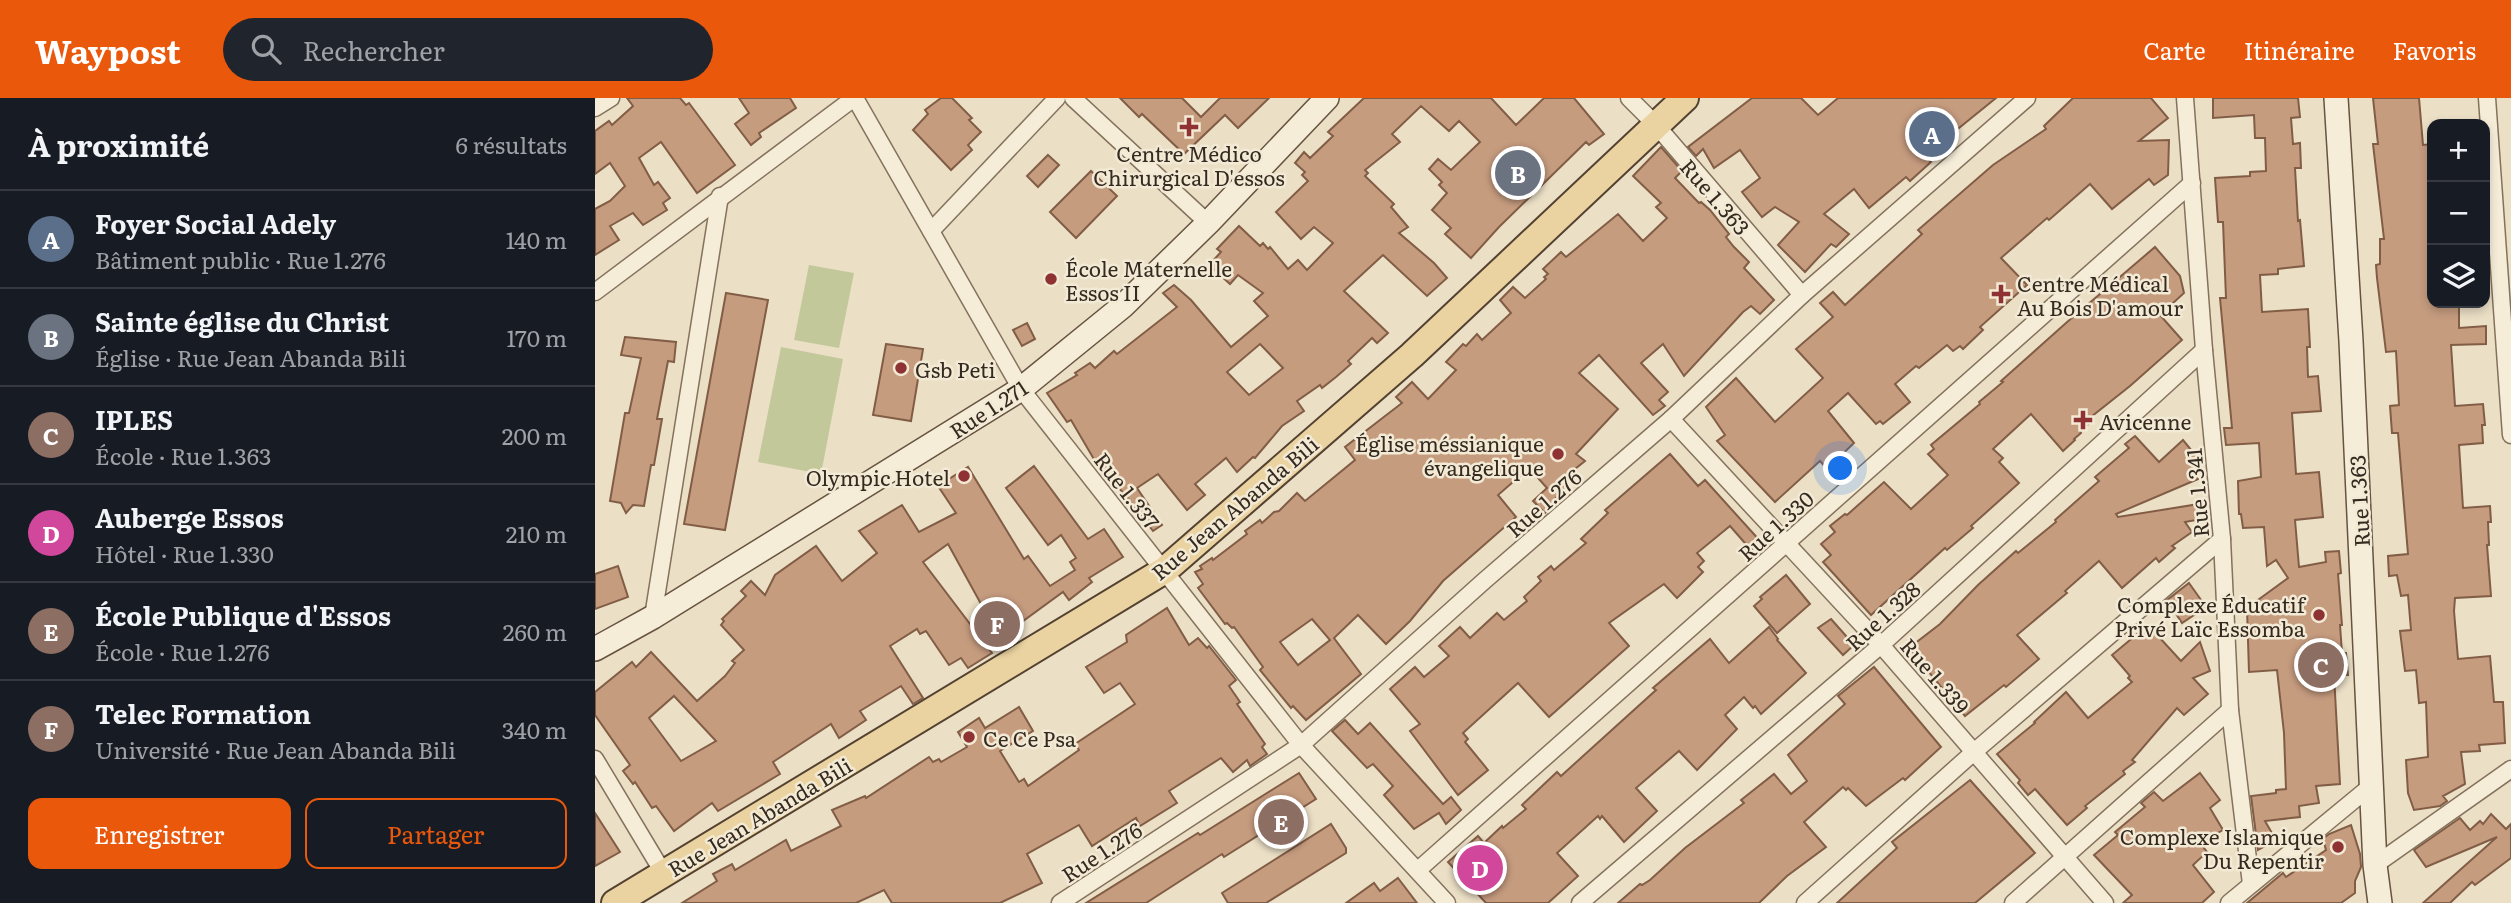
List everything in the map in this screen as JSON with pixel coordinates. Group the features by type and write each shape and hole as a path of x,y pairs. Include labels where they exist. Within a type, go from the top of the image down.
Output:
{"main road":[{"name":"Rue Jean Abanda Bili","path":"615,903 1165,570 1412,355 1685,98"}],"street":[{"path":"595,108 611,98"},
{"path":"595,292 720,196 855,98"},
{"name":"Rue 1.337","path":"855,98 1021,389 1301,745 1447,903"},
{"path":"931,231 1057,98"},
{"path":"1073,98 1208,223"},
{"name":"Rue 1.271","path":"595,649 653,617 1021,389 1123,306 1208,223 1327,98"},
{"name":"Rue 1.363","path":"1629,98 1803,295"},
{"name":"Rue 1.276","path":"1060,903 1301,745 1494,572 1671,419 1803,295 2027,98"},
{"name":"Rue 1.341","path":"2185,98 2204,350 2222,539 2230,710 2251,884"},
{"name":"Rue 1.363","path":"2336,98 2375,865 2380,903"},
{"path":"2487,98 2511,435"},
{"name":"Rue 1.330","path":"1418,870 2192,183"},
{"path":"653,617 720,196"},
{"name":"Rue 1.328","path":"1580,903 1881,645 2204,350"},
{"name":"Rue 1.339","path":"1671,419 1881,645 2105,903"},
{"path":"1805,903 1975,751 2222,539"},
{"path":"2013,903 2230,710"},
{"path":"595,759 664,874"},
{"path":"2375,865 2511,769"},
{"path":"2229,903 2371,786"}],"green space":[{"path":"809,265 854,273 839,348 794,340"},
{"path":"781,347 843,359 821,474 758,462"}],"building":[{"path":"627,98 680,98 686,105 689,103 735,165 697,193 661,142 639,158 654,185 658,182 670,198 663,203 667,210 643,225 633,213 610,226 619,240 595,255 595,209 610,201 625,186 610,163 595,174 595,131 609,121 612,125 633,106"},
{"path":"739,98 790,98 796,108 759,133 761,137 751,145 735,124 749,113"},
{"path":"941,98 952,98 972,118 969,120 981,132 968,145 972,150 951,170 913,130 928,114 925,110"},
{"path":"1120,98 1182,98 1201,117 1220,98 1269,98 1238,128 1225,115 1184,154 1142,114 1139,117"},
{"path":"1364,98 1491,98 1516,125 1544,98 1574,98 1604,134 1589,145 1586,142 1471,258 1445,234 1451,228 1432,210 1447,193 1439,185 1442,182 1429,169 1438,159 1451,170 1480,142 1459,121 1449,131 1421,106 1392,134 1400,142 1365,170 1368,173 1365,176 1394,204 1391,207 1408,227 1399,233 1447,278 1427,296 1383,255 1344,291 1388,333 1377,343 1372,338 1348,361 1351,364 1336,377 1297,401 1304,411 1282,426 1255,458 1237,472 1226,458 1195,484 1205,495 1187,510 1158,474 1137,488 1162,525 1153,531 1126,496 1104,472 1102,473 1071,420 1067,422 1047,393 1077,375 1075,373 1090,363 1095,368 1114,351 1117,354 1177,307 1163,293 1174,285 1191,300 1231,347 1268,316 1254,301 1263,293 1238,275 1230,284 1209,265 1221,252 1217,249 1239,226 1260,246 1263,243 1268,249 1270,247 1288,269 1298,260 1307,270 1333,243 1314,227 1301,239 1276,212 1308,181 1302,175 1305,172 1295,163 1304,152 1310,158 1333,136 1328,132","holes":["1260,344 1283,368 1249,395 1227,372"]},
{"path":"1752,98 1801,98 1818,115 1838,98 1996,98 1954,132 1951,128 1940,141 1908,137 1931,162 1910,181 1906,177 1869,208 1854,189 1824,214 1849,234 1836,247 1831,244 1805,272 1778,245 1799,222 1775,207 1762,217 1742,192 1760,178 1740,150 1714,168 1703,149 1696,156 1688,147"},
{"path":"2073,98 2151,98 2168,118 2139,141 2169,140 2168,175 2154,185 2149,179 2112,209 2090,184 2049,220 2047,218 2001,258 2027,285 1980,327 1983,330 1963,349 1960,346 1953,351 1947,345 1895,384 1910,402 1883,424 1880,421 1876,424 1848,393 1828,411 1854,443 1827,469 1820,461 1775,502 1717,441 1725,435 1706,407 1736,378 1775,422 1823,378 1796,349 1833,317 1820,303 1833,292 1845,305 1922,234 1918,230 1993,165 2046,129 2044,126"},
{"path":"2213,98 2298,98 2300,117 2291,118 2293,144 2300,143 2301,168 2295,168 2304,266 2278,269 2278,274 2260,275 2262,312 2308,309 2308,377 2318,376 2321,411 2292,413 2296,474 2319,472 2323,517 2295,520 2299,567 2326,562 2325,552 2339,551 2342,653 2346,653 2348,675 2334,675 2340,784 2316,786 2319,803 2299,806 2300,817 2265,821 2276,840 2258,850 2251,796 2286,789 2284,733 2277,670 2249,672 2247,608 2288,578 2276,560 2267,566 2264,527 2243,528 2239,514 2238,481 2261,477 2259,443 2226,445 2224,428 2232,428 2220,298 2226,298 2223,222 2218,222 2215,178 2250,176 2250,172 2266,171 2265,138 2255,138 2254,115 2213,118"},
{"path":"2373,98 2419,98 2423,145 2427,145 2427,308 2459,308 2459,328 2486,326 2486,344 2451,345 2455,406 2483,404 2483,443 2459,445 2463,508 2490,506 2491,522 2488,522 2487,545 2491,596 2455,598 2454,611 2458,659 2490,656 2494,702 2503,702 2505,743 2479,745 2480,751 2461,752 2465,784 2443,796 2447,801 2440,806 2414,810 2408,793 2406,760 2428,757 2426,702 2419,703 2416,670 2405,671 2400,631 2411,630 2408,595 2401,596 2397,575 2389,576 2388,556 2408,554 2398,433 2392,433 2390,406 2399,405 2396,351 2386,352 2376,265 2380,264 2380,239 2384,239 2373,144 2378,144"},
{"path":"1661,147 1682,171 1675,178 1699,203 1710,210 1729,234 1726,237 1749,262 1744,268 1774,300 1760,314 1751,306 1743,312 1684,376 1663,344 1641,363 1668,392 1659,400 1665,406 1653,415 1599,355 1579,373 1618,409 1576,454 1585,461 1560,481 1566,488 1554,500 1557,503 1545,513 1533,501 1547,488 1529,468 1498,495 1516,517 1443,581 1410,621 1386,644 1358,615 1334,638 1361,674 1306,720 1293,706 1291,708 1260,670 1263,667 1234,627 1225,624 1198,588 1203,584 1195,572 1247,534 1245,531 1260,520 1262,523 1279,511 1297,493 1305,501 1355,460 1345,447 1402,403 1396,397 1412,382 1428,399 1456,370 1446,362 1463,344 1466,346 1477,334 1482,340 1511,313 1500,300 1513,287 1525,298 1546,279 1544,277 1548,274 1543,269 1561,252 1566,257 1618,214 1643,241 1667,218 1656,207 1661,203 1633,176","holes":["1312,619 1330,640 1298,665 1280,642"]},
{"path":"1048,155 1059,165 1038,187 1027,176"},
{"path":"1091,171 1117,196 1076,238 1050,212"},
{"path":"2155,247 2180,276 2184,293 2160,315 2182,340 2091,417 2093,420 2063,451 2031,414 1993,449 2003,458 1999,462 2019,483 1971,526 1973,528 1947,550 1945,548 1871,615 1823,562 1831,555 1821,544 1835,532 1830,526 1847,515 1884,482 1911,509 1948,475 1928,454 1934,449 1931,445"},
{"path":"726,293 768,300 725,530 684,524"},
{"path":"1027,323 1035,339 1022,346 1013,330"},
{"path":"625,337 676,342 674,362 668,361 657,419 662,419 644,506 633,505 626,513 621,503 610,501 625,413 629,413 641,358 621,355"},
{"path":"886,344 923,349 911,421 873,415"},
{"path":"2135,436 2159,462 2183,440 2196,456 2198,479 2116,514 2118,517 2199,504 2202,519 2185,522 2192,532 2172,546 2175,548 2159,562 2156,558 2122,588 2099,561 2065,591 2067,593 2017,635 2039,659 1965,716 1909,648 1940,624 2016,551 2018,553 2056,522 2055,520 2099,481 2095,477 2129,448 2125,444"},
{"path":"1670,454 1698,486 1705,480 1761,542 1751,550 1730,526 1697,553 1704,561 1698,567 1703,572 1677,598 1664,584 1609,623 1629,646 1549,717 1518,683 1463,733 1468,739 1465,742 1488,770 1458,795 1410,731 1420,724 1390,689 1415,667 1424,677 1449,656 1439,646 1460,627 1470,638 1497,613 1504,620 1527,601 1524,597 1541,581 1538,577 1551,566 1554,570 1586,543 1581,539 1608,513 1605,510"},
{"path":"1034,466 1088,539 1104,529 1123,557 1089,578 1092,582 1069,600 1063,592 1019,624 1016,619 997,633 948,544 923,562 992,653 968,668 961,658 949,665 926,631 920,634 917,629 890,646 923,698 913,704 901,686 860,711 866,720 839,738 831,724 773,762 780,774 718,811 712,803 674,831 656,806 652,808 635,782 633,784 623,771 630,765 595,715 595,692 632,662 636,667 651,652 697,701 725,676 735,663 732,661 744,650 721,625 724,621 722,619 746,596 741,591 751,581 765,595 775,575 816,546 842,581 877,553 859,531 902,505 919,532 956,513 938,486 968,467 1024,559 1028,556 1050,586 1075,570 1070,562 1076,558 1061,535 1048,545 1006,488","holes":["674,696 716,741 681,761 649,718"]},
{"path":"618,566 628,597 595,609 595,574"},
{"path":"1786,575 1810,604 1777,633 1754,606 1762,599 1760,597"},
{"path":"2189,583 2206,607 2182,623 2167,600"},
{"path":"1167,608 1189,645 1198,638 1207,648 1209,646 1236,680 1229,686 1240,702 1237,704 1265,744 1262,747 1267,754 1250,766 1247,760 1233,772 1221,758 1169,791 1177,803 1140,826 1136,818 1092,846 1079,825 1027,854 1042,883 1000,903 892,903 884,890 856,903 682,903 717,881 713,874 732,864 735,870 786,840 791,851 841,826 832,810 865,796 866,798 929,757 933,762 939,759 941,762 967,747 958,732 979,718 985,728 1019,707 1033,731 1000,751 1019,782 1024,779 1028,786 1079,750 1075,744 1135,704 1120,683 1104,693 1086,667 1127,642 1126,635"},
{"path":"1831,619 1854,645 1843,655 1818,628"},
{"path":"2148,625 2181,661 2200,642 2210,671 2193,678 2208,694 2184,715 2177,708 2132,760 2135,762 2123,771 2125,774 2085,806 2087,808 2067,825 2035,789 2028,795 2018,783 2020,780 1997,754 2035,723 2066,692 2088,718 2132,682 2112,655"},
{"path":"1769,627 1806,673 1761,714 1744,697 1725,715 1737,729 1697,770 1679,751 1636,788 1657,811 1624,842 1602,816 1600,819 1598,816 1557,853 1578,876 1548,903 1486,903 1448,862 1478,836 1484,843 1526,809 1522,805 1557,772 1561,776 1656,690 1653,688 1710,639 1729,663"},
{"path":"1874,667 1941,747 1905,780 1903,778 1866,806 1848,788 1846,790 1843,787 1804,822 1826,847 1787,876 1759,903 1618,903 1744,803 1741,800 1774,774 1791,794 1807,781 1788,755 1845,704 1838,696"},
{"path":"1345,720 1358,734 1370,723 1443,804 1451,797 1461,810 1446,824 1439,813 1414,829 1384,795 1393,786 1373,764 1367,768 1332,731"},
{"path":"1299,773 1316,799 1224,857 1222,854 1146,903 1086,903 1198,833 1200,835"},
{"path":"2200,773 2220,800 2210,808 2223,830 2200,843 2207,852 2193,865 2214,892 2202,903 2123,903 2132,895 2094,855 2118,835 2115,832 2145,807 2141,803 2154,792 2163,801"},
{"path":"1970,780 2035,853 1975,903 1837,903 1897,848 1892,842"},
{"path":"595,813 620,852 595,866"},
{"path":"2491,814 2506,829 2511,824 2511,858 2475,885 2472,882 2450,903 2423,903 2497,837 2426,867 2414,850 2460,818 2470,830 2480,821 2483,824"},
{"path":"1331,824 1346,848 1346,853 1266,903 1228,903 1222,893"},
{"path":"2351,825 2361,867 2355,881 2355,893 2341,903 2247,903 2283,873 2286,877 2326,850 2323,839 2329,834"},
{"path":"1398,878 1417,903 1346,903 1374,883 1380,891"}],"place":[{"name":"Centre Médico Chirurgical D'essos","path":"1189,127"},
{"name":"Foyer Social Adely","path":"1932,134"},
{"name":"Sainte église du Christ","path":"1518,173"},
{"name":"École Maternelle Essos II","path":"1051,279"},
{"name":"Centre Médical Au Bois D'amour","path":"2001,294"},
{"name":"Gsb Peti","path":"901,368"},
{"name":"Avicenne","path":"2083,420"},
{"name":"Église méssianique évangelique","path":"1558,454"},
{"name":"Olympic Hotel","path":"964,476"},
{"name":"Complexe Éducatif Privé Laïc Essomba","path":"2319,615"},
{"name":"Telec Formation","path":"997,624"},
{"name":"IPLES","path":"2321,665"},
{"name":"Ce Ce Psa","path":"969,737"},
{"name":"École Publique d'Essos","path":"1281,822"},
{"name":"Complexe Islamique Du Repentir","path":"2338,847"},
{"name":"Auberge Essos","path":"1480,868"}]}
